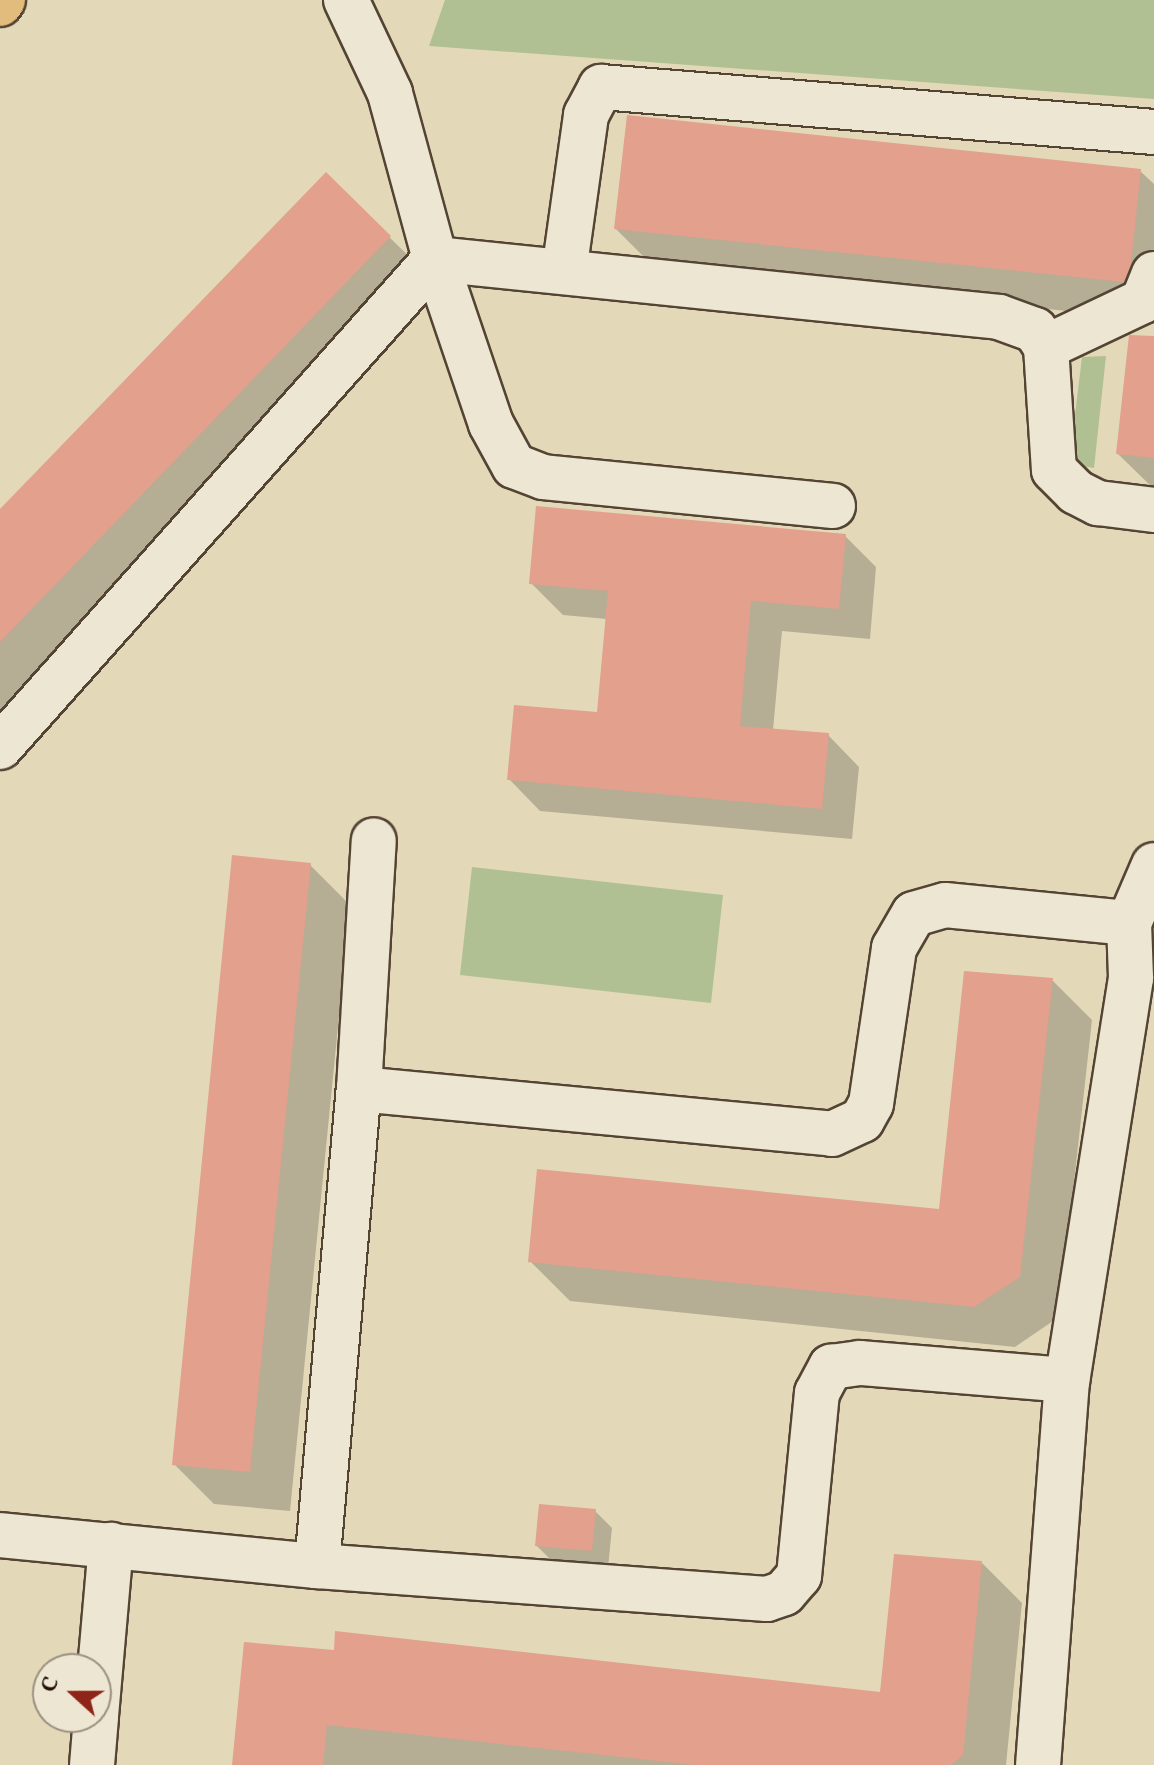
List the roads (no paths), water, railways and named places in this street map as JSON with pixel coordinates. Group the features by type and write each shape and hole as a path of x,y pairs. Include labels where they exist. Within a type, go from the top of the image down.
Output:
{"lane":[{"path":"346,0 390,93 435,259 491,424 514,466 543,477 833,506"},
{"path":"564,272 586,115 601,87 1154,132"},
{"path":"435,259 999,317 1035,330 1046,347 1054,470 1076,492 1098,503 1154,510"},
{"path":"0,747 435,259"},
{"path":"1046,347 1143,301 1154,274"},
{"path":"317,1566 359,1089 374,840"},
{"path":"1038,1765 1067,1380 1131,978 1129,923 1154,865"},
{"path":"359,1089 832,1134 862,1120 871,1104 894,948 914,914 945,905 1129,923"},
{"path":"0,1535 317,1566 767,1599 784,1593 799,1576 817,1393 831,1367 860,1363 1067,1380"},
{"path":"102,1653 111,1545"},
{"path":"92,1765 95,1733"}]}
